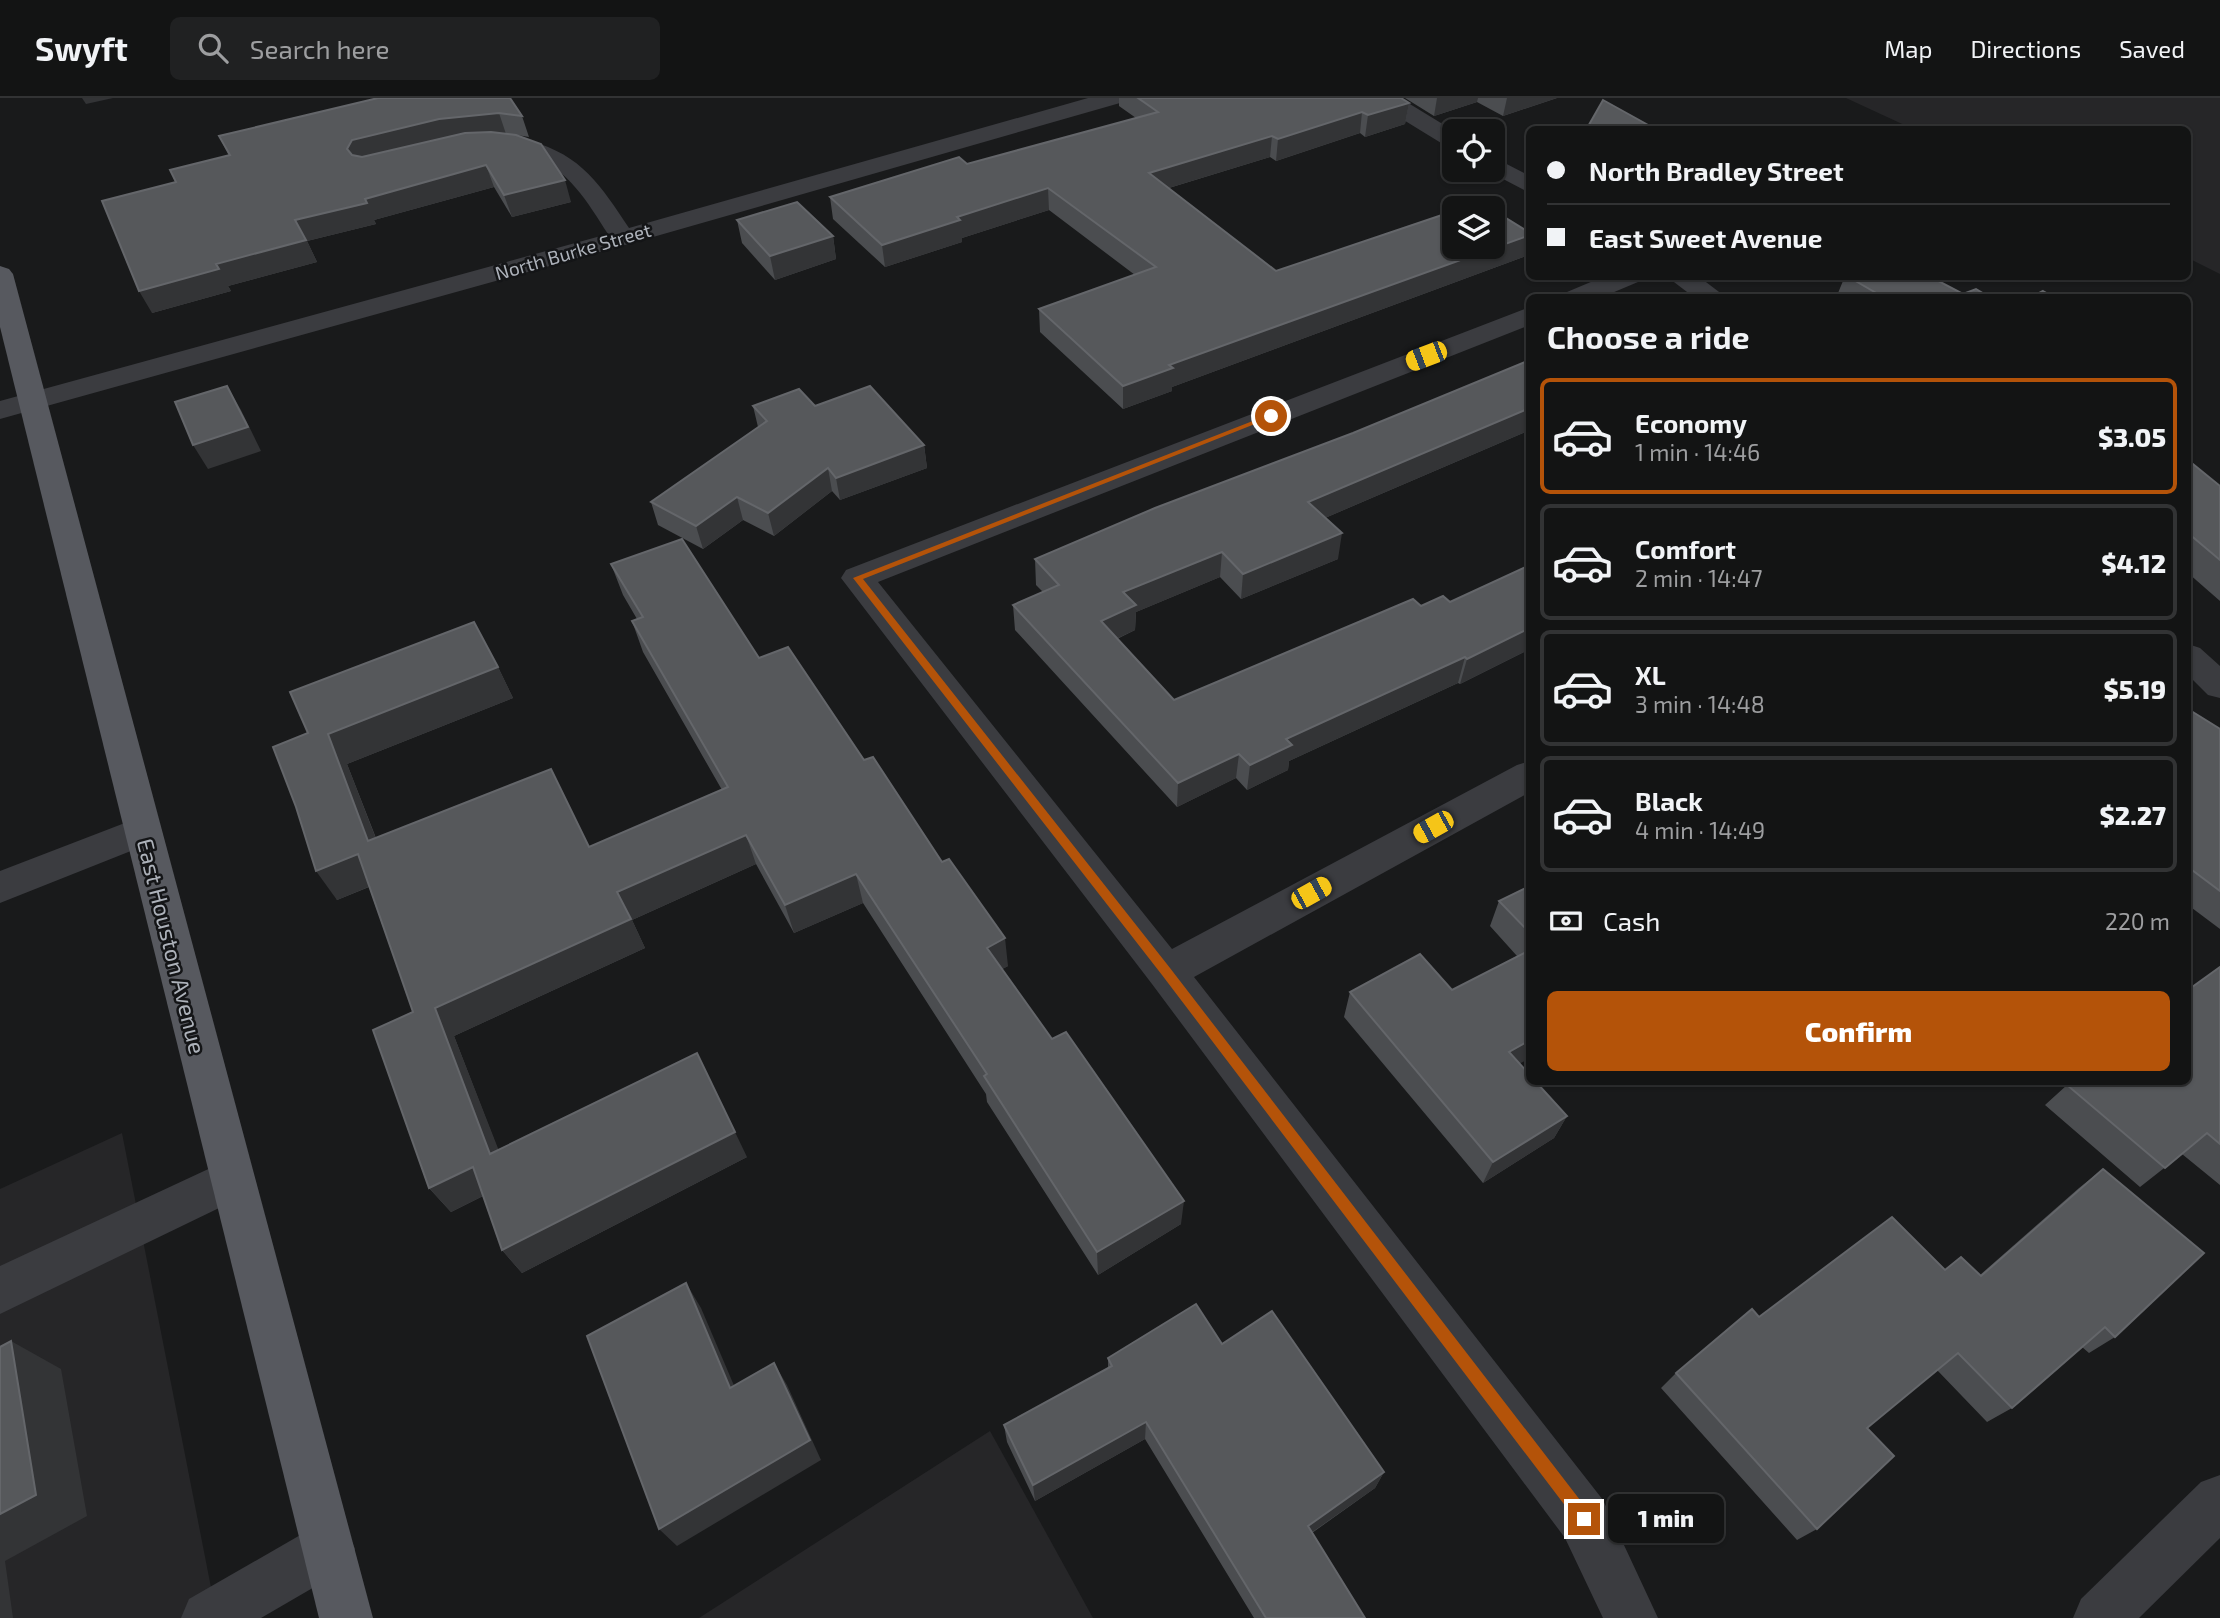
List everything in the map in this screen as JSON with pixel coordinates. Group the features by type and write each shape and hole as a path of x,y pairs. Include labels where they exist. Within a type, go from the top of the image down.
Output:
{"main road":[{"name":"East Houston Avenue","path":"0,274 17,406 142,831 346,1618"}],"street":[{"name":"North Burke Street","path":"17,406 1112,98"},
{"path":"1384,98 1442,134"},
{"path":"468,145 496,143 524,146 566,162 580,174 623,237"},
{"path":"1505,171 1526,184"},
{"path":"1586,294 1619,280"},
{"path":"1685,280 1708,294"},
{"path":"1526,318 857,578 1166,972 1584,1519 1631,1618"},
{"path":"2191,659 2220,686"},
{"path":"1166,972 1526,777"},
{"path":"0,887 142,831"},
{"path":"0,1291 232,1179"},
{"path":"2100,1618 2220,1500"},
{"path":"208,1618 328,1549"}],"shaded area":[{"path":"1846,98 2220,98 2220,274 2191,260 2191,126 1907,126"},
{"path":"122,1133 217,1618 0,1618 0,1189"},
{"path":"990,1431 1093,1618 699,1618"}],"building":[{"path":"378,98 510,98 522,116 499,113 439,119 352,140 347,149 352,155 362,157 465,133 491,132 516,135 541,144 565,180 504,195 486,165 365,199 367,203 295,220 306,240 216,264 219,269 139,291 102,201 176,182 170,170 230,155 219,136"},
{"path":"1138,98 1401,98 1409,103 1368,115 1362,112 1278,139 1272,136 1149,173 1276,271 1442,215 1442,259 1463,259 1169,365 1173,368 1123,386 1039,309 1156,267 1048,188 957,217 960,220 882,245 830,197 959,157 967,164 1158,112"},
{"path":"1603,100 1650,126 1588,126"},
{"path":"797,202 833,236 770,256 737,220"},
{"path":"1505,217 1526,231 1526,236 1505,244"},
{"path":"1854,280 1937,280 1963,294 1878,294"},
{"path":"1976,289 1984,294 1963,294"},
{"path":"1526,362 1526,410 1308,502 1342,533 1243,574 1222,552 1123,592 1136,605 1101,621 1174,700 1413,599 1421,606 1443,596 1450,602 1526,567 1526,630 1286,739 1292,745 1250,765 1239,754 1178,783 1013,605 1059,585 1035,559 1155,508 1353,433"},
{"path":"227,386 248,427 193,445 175,402"},
{"path":"870,386 924,445 836,478 828,468 768,513 737,497 696,526 651,502 767,421 753,406 799,389 815,406"},
{"path":"2191,462 2220,486 2220,560 2191,536"},
{"path":"682,539 759,658 788,647 864,760 873,757 942,862 949,859 1005,938 987,948 1052,1039 1066,1032 1184,1201 1097,1252 984,1076 987,1074 856,874 785,905 746,835 617,892 631,919 435,1008 490,1154 697,1053 735,1132 502,1250 473,1167 429,1188 373,1030 413,1012 358,854 316,871 273,747 308,733 290,692 474,622 498,667 328,734 368,841 551,769 589,847 728,787 632,621 643,617 611,564"},
{"path":"2191,711 2220,729 2220,891 2191,869"},
{"path":"1526,888 1526,929 1499,901"},
{"path":"1526,952 1526,1042 1509,1052 1526,1071 1526,1085 1539,1085 1567,1116 1493,1162 1350,992 1420,954 1452,990"},
{"path":"2220,967 2220,1144 2207,1133 2165,1168 2067,1085 2191,1085 2191,988"},
{"path":"2103,1169 2204,1253 2115,1337 2105,1327 2012,1408 1958,1353 1867,1428 1894,1456 1817,1529 1676,1373 1752,1309 1759,1317 1892,1217 1945,1270 1961,1257 1981,1276"},
{"path":"686,1283 730,1388 774,1363 810,1440 659,1529 587,1336"},
{"path":"1196,1304 1222,1344 1272,1311 1384,1472 1308,1526 1365,1618 1266,1618 1146,1422 1033,1485 1004,1425 1112,1366 1108,1358"},
{"path":"11,1341 36,1495 0,1514 0,1347"}],"route":[{"path":"1271,416 857,578 1166,972 1584,1519"}]}
